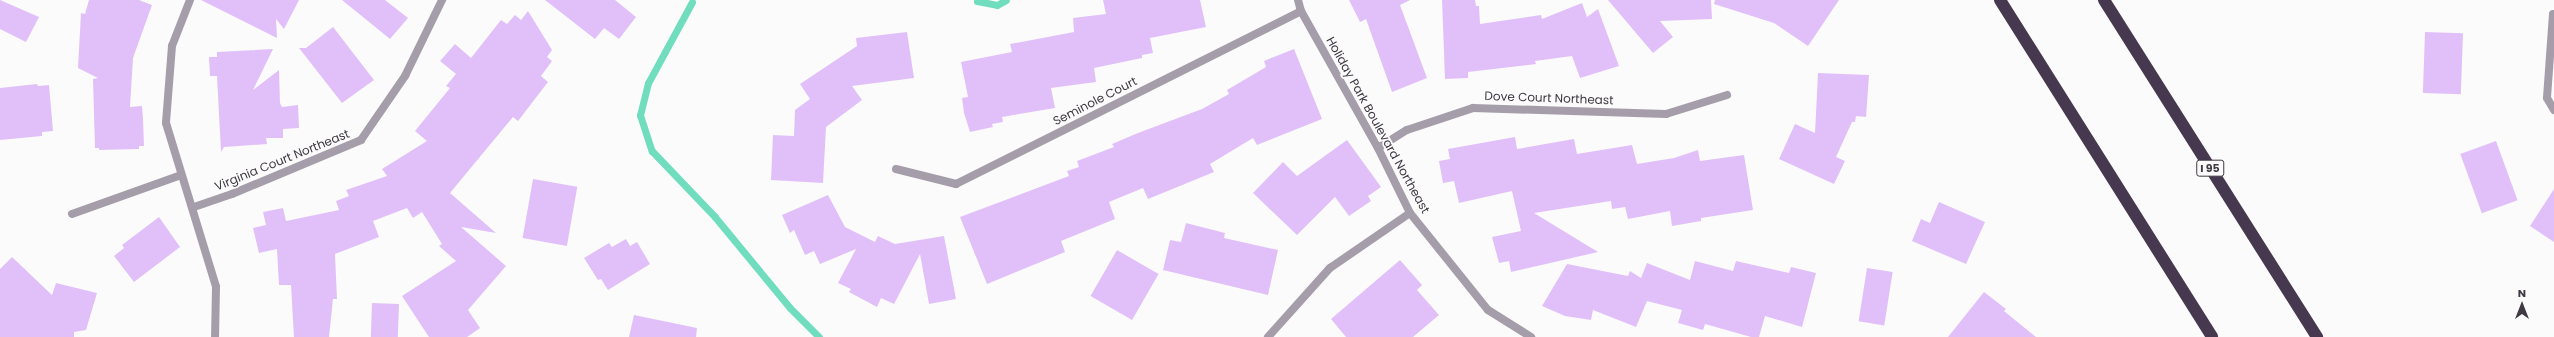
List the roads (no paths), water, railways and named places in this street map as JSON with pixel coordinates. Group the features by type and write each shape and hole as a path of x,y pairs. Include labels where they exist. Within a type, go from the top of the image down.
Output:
{"highway":[{"path":"2000,0 2212,337"},
{"name":"I 95","path":"2104,0 2317,337"}],"street":[{"path":"190,0 172,46 166,123 181,175 194,207 216,287 215,337"},
{"name":"Virginia Court Northeast","path":"194,207 232,194 361,140 405,76 442,0"},
{"name":"Holiday Park Boulevard Northeast","path":"1298,0 1300,11 1378,148 1410,213 1488,310 1531,337"},
{"name":"Seminole Court","path":"896,169 956,184 1300,11"},
{"path":"2553,14 2547,98 2554,110"},
{"name":"Dove Court Northeast","path":"1378,148 1407,130 1473,108 1666,114 1726,95"},
{"path":"72,214 181,175"},
{"path":"1268,337 1330,268 1410,213"}],"waterway":[{"path":"977,1 997,5 1006,0"},
{"path":"692,2 648,83 640,115 652,151 715,217 790,308 819,337"}]}
